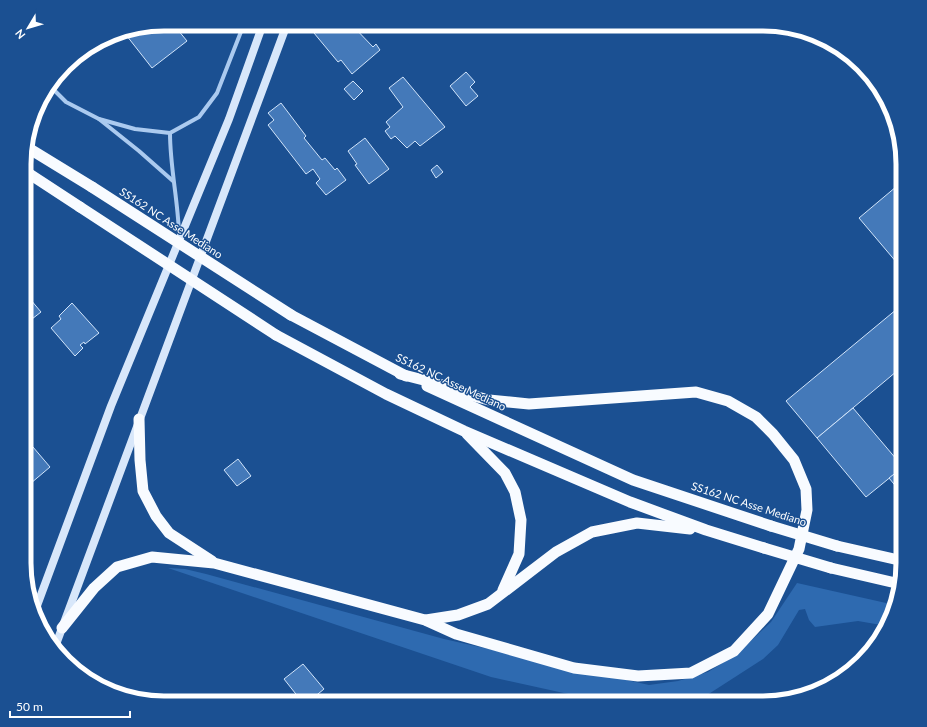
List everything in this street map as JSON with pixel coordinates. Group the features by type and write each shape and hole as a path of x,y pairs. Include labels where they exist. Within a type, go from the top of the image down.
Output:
{"highway":[{"name":"SS162 NC Asse Mediano","path":"32,150 291,315 400,374 633,480 770,526 837,546 896,559"},
{"path":"31,175 276,335 386,394 464,431 630,502 706,530 831,568 894,583"},
{"path":"62,628 94,588 117,567 152,557 214,562 425,620 456,634 574,668 638,676 691,673 734,651 768,614 799,549 807,510 806,489 794,460 773,434 756,417 728,401 696,392 529,404 489,400 466,394 443,385 400,374"},
{"path":"139,419 140,460 143,491 156,516 169,534 214,562"},
{"path":"464,431 505,473 515,492 521,520 519,554 503,590"},
{"path":"425,620 458,616 488,604 503,590 556,552 592,532 637,523 706,530"}],"main road":[{"path":"38,604 111,406 180,242 229,119 261,31"},
{"path":"57,642 284,31"}],"street":[{"path":"99,119 135,129 170,133 199,117 217,93 241,31"},
{"path":"54,90 66,102 99,119 173,181"},
{"path":"170,133 170,158 178,204 180,242"}],"shaded area":[{"path":"168,568 185,569 206,574 444,639 649,685 678,681 708,672 737,654 771,622 797,583 890,604 881,625 858,621 815,627 809,620 805,609 799,610 778,645 763,659 706,696 577,696 491,677"}],"building":[{"path":"179,31 187,41 152,68 127,37 147,32"},
{"path":"312,31 358,31 373,47 376,44 380,50 352,74 341,60 338,62"},
{"path":"466,72 475,82 470,87 478,96 466,106 450,86"},
{"path":"403,77 445,127 420,146 415,141 407,148 395,136 391,139 385,131 390,127 386,122 403,107 389,88"},
{"path":"353,81 363,91 354,100 344,89"},
{"path":"281,103 306,136 304,138 322,160 325,158 335,170 337,168 346,180 326,195 316,183 320,179 313,169 306,174 268,125 274,120 268,113"},
{"path":"365,138 389,169 369,184 355,165 357,164 348,151"},
{"path":"437,165 443,172 436,178 431,170"},
{"path":"896,187 896,262 859,218"},
{"path":"31,300 41,312 32,319 31,318"},
{"path":"72,303 99,333 85,344 84,342 80,345 83,348 75,356 51,328 61,319 59,316"},
{"path":"896,310 896,372 817,438 786,401"},
{"path":"853,408 896,459 896,473 866,497 817,438"},
{"path":"31,445 50,467 31,483"},
{"path":"238,459 251,476 237,486 224,470"},
{"path":"896,472 896,486 889,478"},
{"path":"303,664 324,689 316,696 297,696 284,679"}]}
